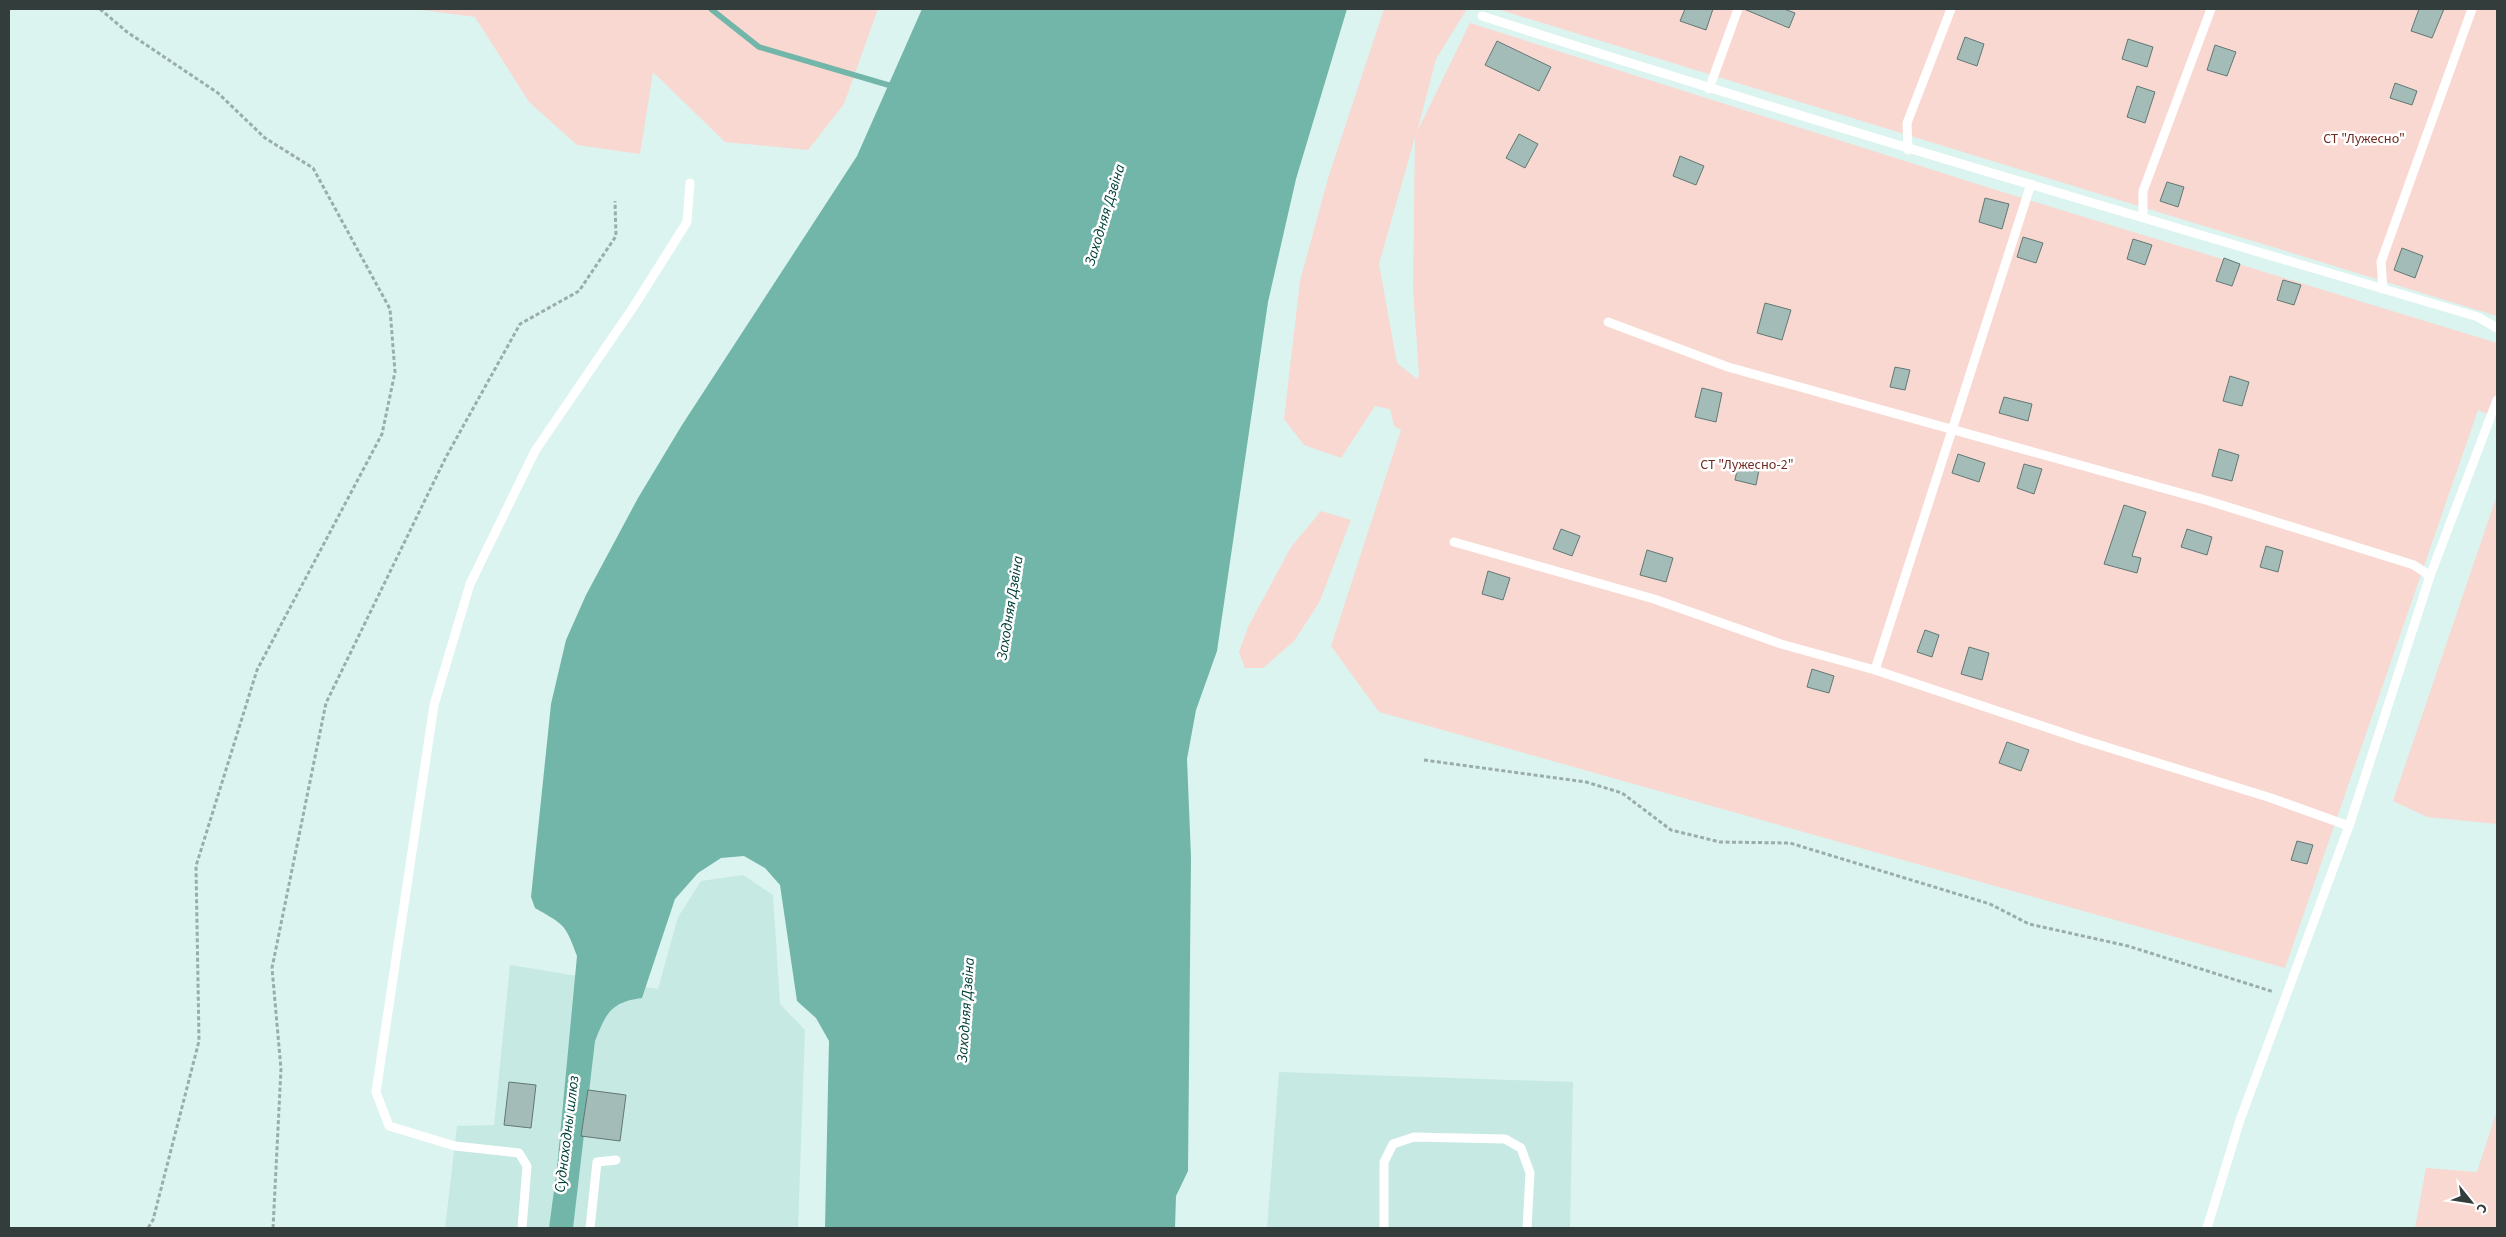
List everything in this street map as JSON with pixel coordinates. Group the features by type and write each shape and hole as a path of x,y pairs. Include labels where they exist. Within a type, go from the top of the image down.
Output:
{"lane":[{"path":"1709,89 1738,9"},
{"path":"1908,150 1908,123 1951,9"},
{"path":"2143,217 2143,190 2211,9"},
{"path":"2384,289 2382,262 2472,9"},
{"path":"1482,16 1709,89 1908,150 2031,184 2478,317 2497,328"},
{"path":"522,1228 527,1166 519,1153 455,1146 389,1126 376,1092 434,705 470,584 536,451 634,306 687,222 690,183"},
{"path":"1874,670 2031,184"},
{"path":"1608,322 1728,367 2209,501 2414,565 2430,576"},
{"path":"2207,1228 2240,1120 2288,996 2349,826 2430,576 2497,400"},
{"path":"1454,542 1654,598 1782,644 1874,670 2084,740 2271,798 2349,826"},
{"path":"1384,1228 1384,1162 1393,1144 1414,1137 1505,1139 1521,1148 1530,1173 1527,1228"},
{"path":"590,1228 597,1162 616,1160"}],"path":[{"path":"100,9 127,32 218,92 265,138 313,168 390,309 395,372 382,434 257,670 196,866 199,1041 153,1220 148,1228"},
{"path":"273,1228 281,1069 272,968 326,703 446,457 520,324 579,291 616,236 615,202"},
{"path":"1424,760 1586,782 1622,793 1671,830 1720,842 1790,843 1990,904 2029,924 2128,946 2288,996"}],"shaded area":[{"path":"743,875 773,895 780,1004 805,1030 798,1228 445,1228 457,1126 494,1125 510,965 658,989 678,917 701,881"},
{"path":"1279,1072 1573,1082 1570,1228 1267,1228"}],"green space":[{"path":"415,9 878,9 844,104 808,150 725,142 653,72 640,154 577,145 529,102 475,17"},
{"name":"СТ \"Лужесно-2\"","path":"1384,9 1467,9 1436,59 1417,132 1470,23 2012,195 2497,343 2497,418 2478,410 2285,968 1379,712 1331,646 1401,430 1394,426 1390,409 1375,406 1341,458 1304,445 1284,419 1300,281 1329,175","holes":["1415,137 1413,290 1419,374 1417,379 1397,363 1379,264"]},
{"name":"СТ \"Лужесно\"","path":"1497,9 2497,9 2497,316"},
{"path":"2497,495 2497,824 2427,817 2393,801"},
{"path":"1321,511 1351,520 1319,603 1294,641 1263,668 1245,668 1239,652 1248,627 1291,547"},
{"path":"2497,1110 2497,1228 2415,1228 2426,1168 2477,1172"}],"water":[{"path":"922,9 1347,9 1296,179 1268,302 1217,651 1196,710 1187,759 1191,857 1188,1171 1176,1196 1175,1228 825,1228 829,1041 816,1018 797,1001 780,885 765,868 744,856 721,858 698,873 675,899 642,998 623,1002 616,1006 611,1010 603,1023 595,1041 573,1228 549,1228 557,1168 577,956 566,931 558,922 535,908 531,897 551,704 566,640 586,595 638,498 682,425 857,156"}],"building":[{"path":"1685,9 1713,9 1706,30 1680,21"},
{"path":"1744,9 1784,9 1795,13 1789,28"},
{"path":"2419,9 2444,9 2432,38 2411,31"},
{"path":"1965,37 1984,44 1977,66 1957,59"},
{"path":"2128,39 2153,47 2147,67 2122,59"},
{"path":"1497,41 1551,67 1539,91 1485,65"},
{"path":"2215,45 2236,52 2227,76 2207,70"},
{"path":"2395,83 2417,91 2412,105 2390,98"},
{"path":"2137,86 2155,92 2145,123 2127,117"},
{"path":"1519,134 1538,144 1525,168 1506,158"},
{"path":"1680,156 1704,166 1696,185 1673,176"},
{"path":"2167,182 2184,187 2178,207 2160,201"},
{"path":"1985,198 2009,204 2002,229 1979,222"},
{"path":"2023,237 2043,243 2036,263 2017,257"},
{"path":"2133,239 2152,245 2145,265 2127,259"},
{"path":"2402,248 2423,256 2415,278 2394,270"},
{"path":"2224,258 2240,264 2232,286 2216,281"},
{"path":"2283,280 2301,285 2294,305 2277,300"},
{"path":"1765,303 1791,310 1782,340 1757,333"},
{"path":"1895,367 1910,370 1905,390 1890,387"},
{"path":"2230,376 2249,382 2242,406 2223,401"},
{"path":"1702,388 1722,393 1716,422 1695,417"},
{"path":"2004,397 2032,404 2028,421 1999,413"},
{"path":"2219,449 2239,455 2232,481 2212,476"},
{"path":"1958,454 1985,463 1979,482 1952,473"},
{"path":"2024,464 2042,469 2034,494 2017,488"},
{"path":"1738,466 1759,470 1756,485 1735,480"},
{"path":"2124,505 2146,512 2132,556 2141,558 2137,573 2104,564"},
{"path":"1561,529 1580,536 1572,556 1553,549"},
{"path":"2187,529 2212,537 2207,555 2181,547"},
{"path":"2266,546 2283,551 2278,572 2260,567"},
{"path":"1647,550 1673,558 1666,582 1640,575"},
{"path":"1488,571 1510,578 1503,600 1482,594"},
{"path":"1925,630 1939,635 1932,657 1917,652"},
{"path":"1969,647 1989,653 1982,680 1961,674"},
{"path":"1812,669 1834,676 1829,693 1807,687"},
{"path":"2007,742 2029,750 2021,771 1999,763"},
{"path":"2297,841 2313,845 2307,864 2291,860"},
{"path":"509,1082 536,1085 531,1128 504,1125"},
{"path":"588,1090 626,1095 620,1141 581,1136"}],"waterway":[{"path":"711,9 759,47 895,87"}],"water label":[{"name":"Заходняя Дзвіна","path":"1105,215"},
{"name":"Заходняя Дзвіна","path":"1010,608"},
{"name":"Заходняя Дзвіна","path":"966,1010"},
{"name":"Суднаходны шлюз","path":"567,1134"}]}
